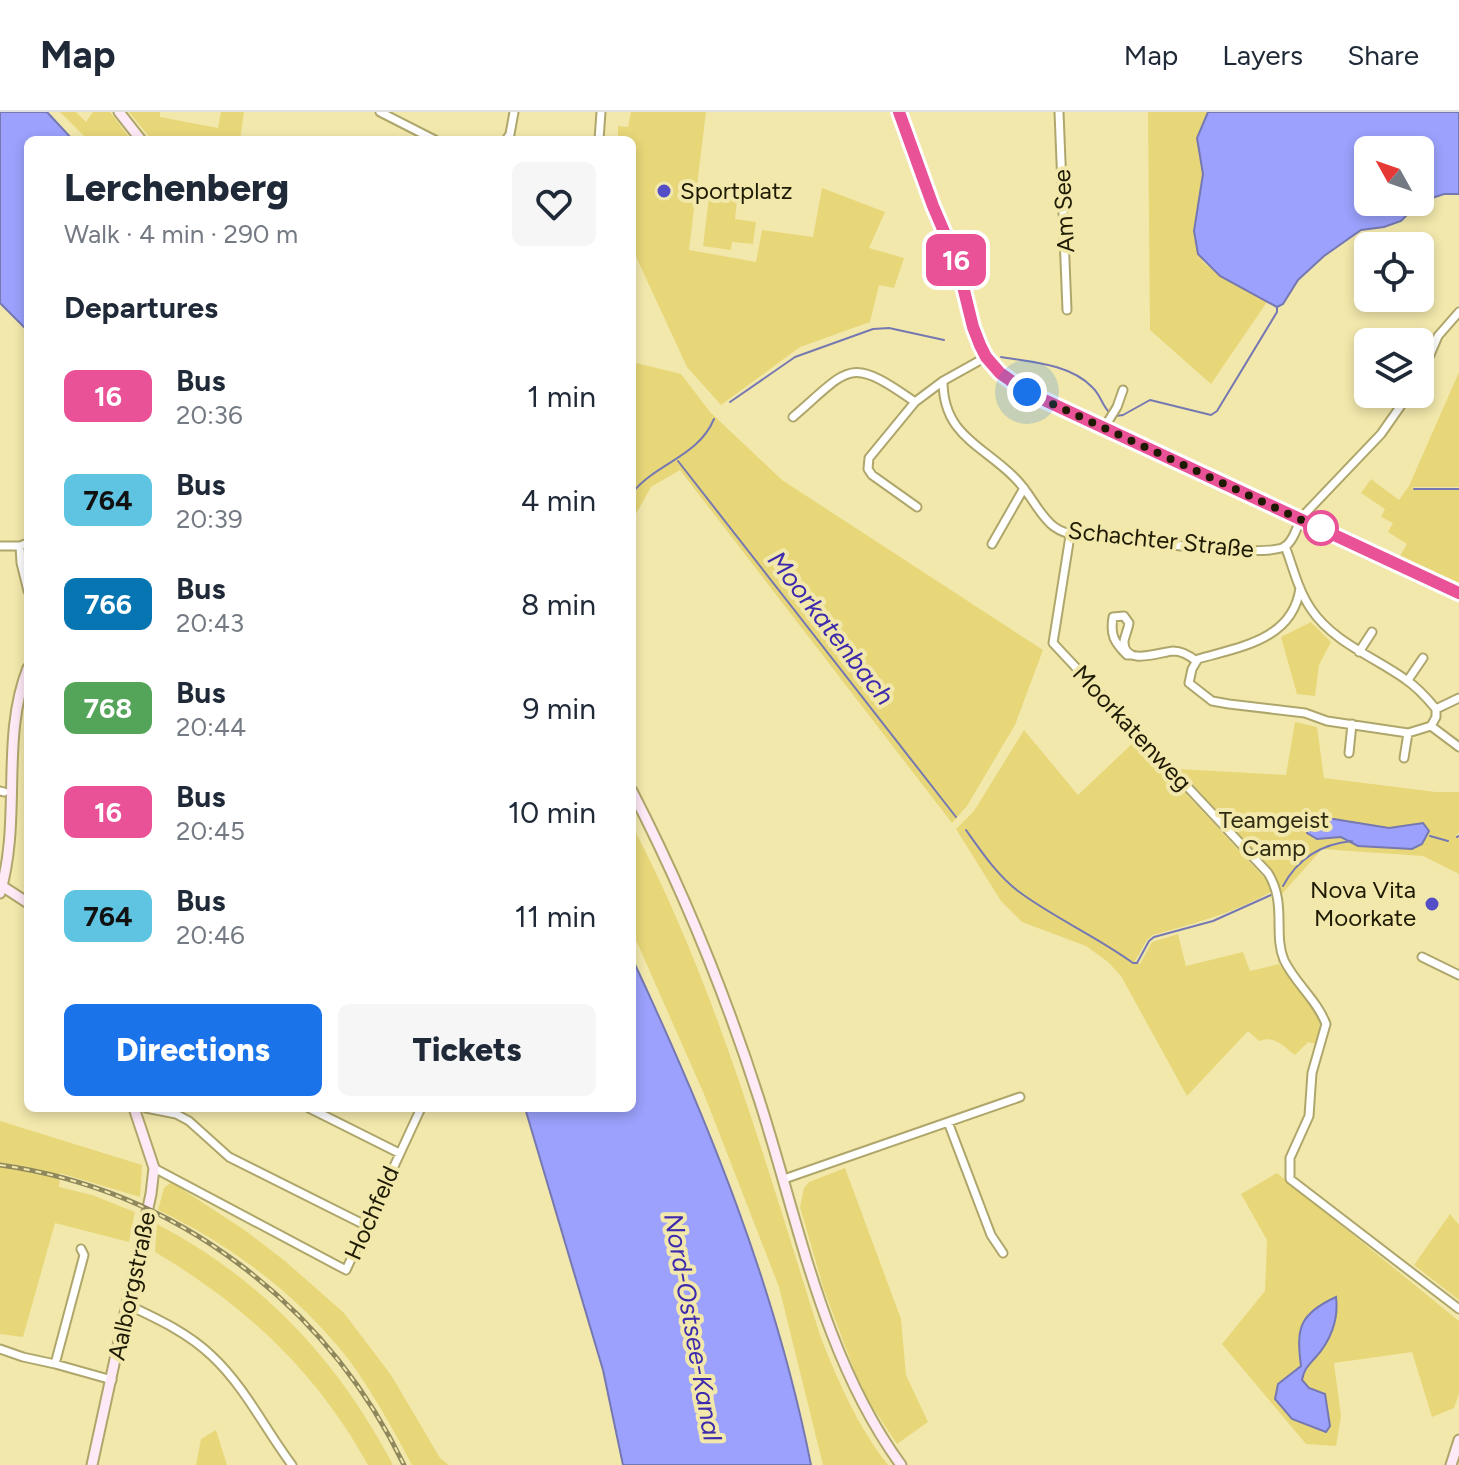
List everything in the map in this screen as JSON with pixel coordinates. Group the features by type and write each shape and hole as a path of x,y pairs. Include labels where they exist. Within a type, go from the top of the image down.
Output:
{"main road":[{"path":"119,112 138,136"},
{"path":"24,676 9,707 5,728 2,792 5,861 1,889 24,901"},
{"path":"636,799 678,885 716,976 759,1098 820,1300 843,1364 867,1414 901,1465"},
{"name":"Aalborgstraße","path":"92,1465 146,1227 154,1168 135,1112"},
{"path":"1451,1465 1459,1440"}],"street":[{"path":"380,112 427,136"},
{"path":"509,136 514,112"},
{"path":"599,136 601,112"},
{"path":"899,112 957,262 973,327 986,357 1011,382 1459,593"},
{"name":"Am See","path":"1059,112 1067,310"},
{"path":"1434,345 1459,312"},
{"path":"917,507 872,475 868,463 872,452 915,402 943,381 986,357"},
{"path":"793,417 838,378 861,371 879,377 915,402"},
{"name":"Schachter Straße","path":"943,381 945,403 964,437 1003,467 1024,488 1051,525 1070,536 1087,535 1202,548 1273,551 1285,546 1295,534 1300,519 1381,434 1399,408"},
{"path":"1104,428 1123,390"},
{"path":"992,544 1024,488"},
{"name":"Moorkatenweg","path":"1070,536 1053,643 1274,881 1284,959 1326,1024 1312,1073 1309,1116 1290,1158 1290,1179 1459,1309"},
{"path":"0,546 24,544 21,563 24,575"},
{"path":"1196,661 1189,683 1212,701 1305,713 1327,721 1408,733 1431,726 1436,709 1408,680 1359,652 1337,636 1311,610 1285,546"},
{"path":"1196,661 1260,641 1275,633 1295,605 1300,588"},
{"path":"1132,655 1126,650 1124,641 1129,623 1124,616 1113,617 1113,641 1127,655 1140,657 1175,651 1187,654 1196,661"},
{"path":"1359,652 1372,632"},
{"path":"1408,680 1423,658"},
{"path":"1436,709 1459,698"},
{"path":"1349,753 1352,724"},
{"path":"1431,726 1459,747"},
{"path":"1404,758 1408,733"},
{"path":"1422,957 1459,975"},
{"path":"784,1179 1020,1097"},
{"path":"166,1112 189,1121 229,1157 365,1225"},
{"name":"Hochfeld","path":"317,1112 399,1153"},
{"name":"Hochfeld","path":"154,1168 346,1270 419,1112"},
{"path":"948,1122 991,1235 1003,1253"},
{"path":"55,1364 84,1255 81,1249"},
{"path":"128,1305 175,1327 211,1355 234,1381 292,1465"},
{"path":"0,1349 112,1380"}],"green space":[{"path":"60,112 76,112 86,122 93,112 110,112 128,136 84,136"},
{"path":"129,112 160,112 160,117 218,128 221,112 244,112 241,136 149,136"},
{"path":"631,112 706,112 689,250 756,262 762,230 813,237 822,188 885,212 869,248 904,258 894,288 879,285 870,322 800,347 721,405 687,367 636,257 636,136 618,136 618,126 628,127"},
{"path":"1148,112 1208,112 1197,139 1203,174 1194,231 1203,262 1220,276 1267,302 1211,384 1150,330"},
{"path":"709,197 737,201 735,219 756,222 753,244 732,242 731,250 703,246"},
{"path":"636,363 681,374 710,412 782,480 1043,650 1015,725 967,806 952,823 680,470 651,487 636,514"},
{"path":"1459,372 1459,487 1414,487 1412,490 1459,490 1459,583 1400,556 1407,544 1388,532 1393,523 1381,517 1385,509 1361,493 1371,479 1399,500 1409,486"},
{"path":"1311,622 1331,642 1319,665 1315,696 1297,694 1281,637"},
{"name":"Teamgeist Camp","path":"1295,722 1317,727 1324,778 1459,792 1459,833 1456,835 1459,838 1459,874 1423,856 1322,849 1281,895 1274,873 1179,769 1286,775","holes":["1316,816 1389,828 1422,823 1412,849 1353,844"]},
{"path":"1024,730 1078,795 1136,740 1268,882 1271,892 1242,906 1153,935 1135,961 1140,964 1152,942 1178,934 1186,966 1243,952 1250,971 1279,964 1318,1015 1317,1044 1308,1042 1295,1055 1274,1040 1259,1041 1248,1031 1187,1096 1121,976 1108,962 1086,946 1022,922 1001,901 956,829 974,811"},
{"path":"636,833 690,949 715,1013 821,1338 858,1420 888,1465 823,1465 779,1287 704,1094 636,940"},
{"path":"0,1121 142,1165 140,1197 60,1173 59,1187 92,1195 135,1212 129,1242 55,1223 23,1337 0,1334"},
{"path":"845,1168 901,1319 906,1375 928,1422 897,1444 867,1399 853,1367 824,1290 800,1207 804,1188 809,1182"},
{"path":"1277,1173 1459,1321 1459,1394 1454,1408 1432,1417 1412,1352 1334,1363 1341,1416 1336,1446 1306,1444 1222,1344 1265,1291 1267,1240 1241,1194"},
{"path":"171,1182 246,1231 344,1313 391,1375 440,1458 449,1465 412,1465 358,1373 308,1314 238,1256 158,1210 164,1188"},
{"path":"1450,1214 1459,1225 1459,1300 1414,1265"},
{"path":"157,1224 230,1270 294,1326 348,1391 393,1465 368,1465 326,1400 276,1344 219,1295 155,1252"},
{"path":"216,1430 227,1465 196,1465 201,1439"}],"water":[{"path":"0,112 47,112 69,136 24,136 24,327 0,303"},
{"path":"1208,112 1459,112 1459,194 1434,197 1434,136 1354,136 1354,216 1406,216 1384,227 1354,232 1298,280 1283,304 1277,307 1220,276 1198,254 1194,231 1203,174 1197,138"},
{"path":"1315,816 1389,828 1423,823 1429,831 1422,844 1412,849 1358,846 1341,837 1317,839 1307,833"},
{"name":"Nord-Ostsee-Kanal","path":"636,967 687,1081 737,1206 779,1334 811,1465 623,1465 603,1370 526,1112 636,1112"},
{"path":"1336,1297 1332,1330 1302,1380 1309,1388 1325,1394 1330,1426 1326,1432 1292,1419 1275,1399 1278,1384 1301,1366 1300,1332 1307,1316"}],"waterway":[{"path":"1116,416 1150,400 1211,415 1217,411 1277,312 1277,307"},
{"path":"730,402 795,357 873,329 889,328 944,340"},
{"path":"1001,357 1050,365 1073,373 1095,390 1110,413"},
{"name":"Moorkatenbach","path":"636,489 698,442 714,419"},
{"name":"Moorkatenbach","path":"678,461 956,817"},
{"name":"Moorkatenbach","path":"1414,489 1459,489"},
{"name":"Moorkatenbach","path":"966,830 1010,885 1133,963 1137,963 1154,937 1213,921 1271,895"},
{"name":"Moorkatenbach","path":"1430,836 1448,841"},
{"name":"Moorkatenbach","path":"1283,886 1303,860 1312,854 1330,845 1352,841"}],"railway":[{"path":"0,1165 65,1179 127,1200 185,1229 240,1264 289,1306 333,1354 372,1407 404,1465"}],"bus line":[{"name":"16","path":"899,112 957,262 973,327 986,357 1000,373 1027,392 1459,593"}],"place":[{"name":"Sportplatz","path":"664,191"},
{"name":"Nova Vita Moorkate","path":"1432,904"}],"route":[{"path":"1027,392 1323,530 1321,528"}]}
